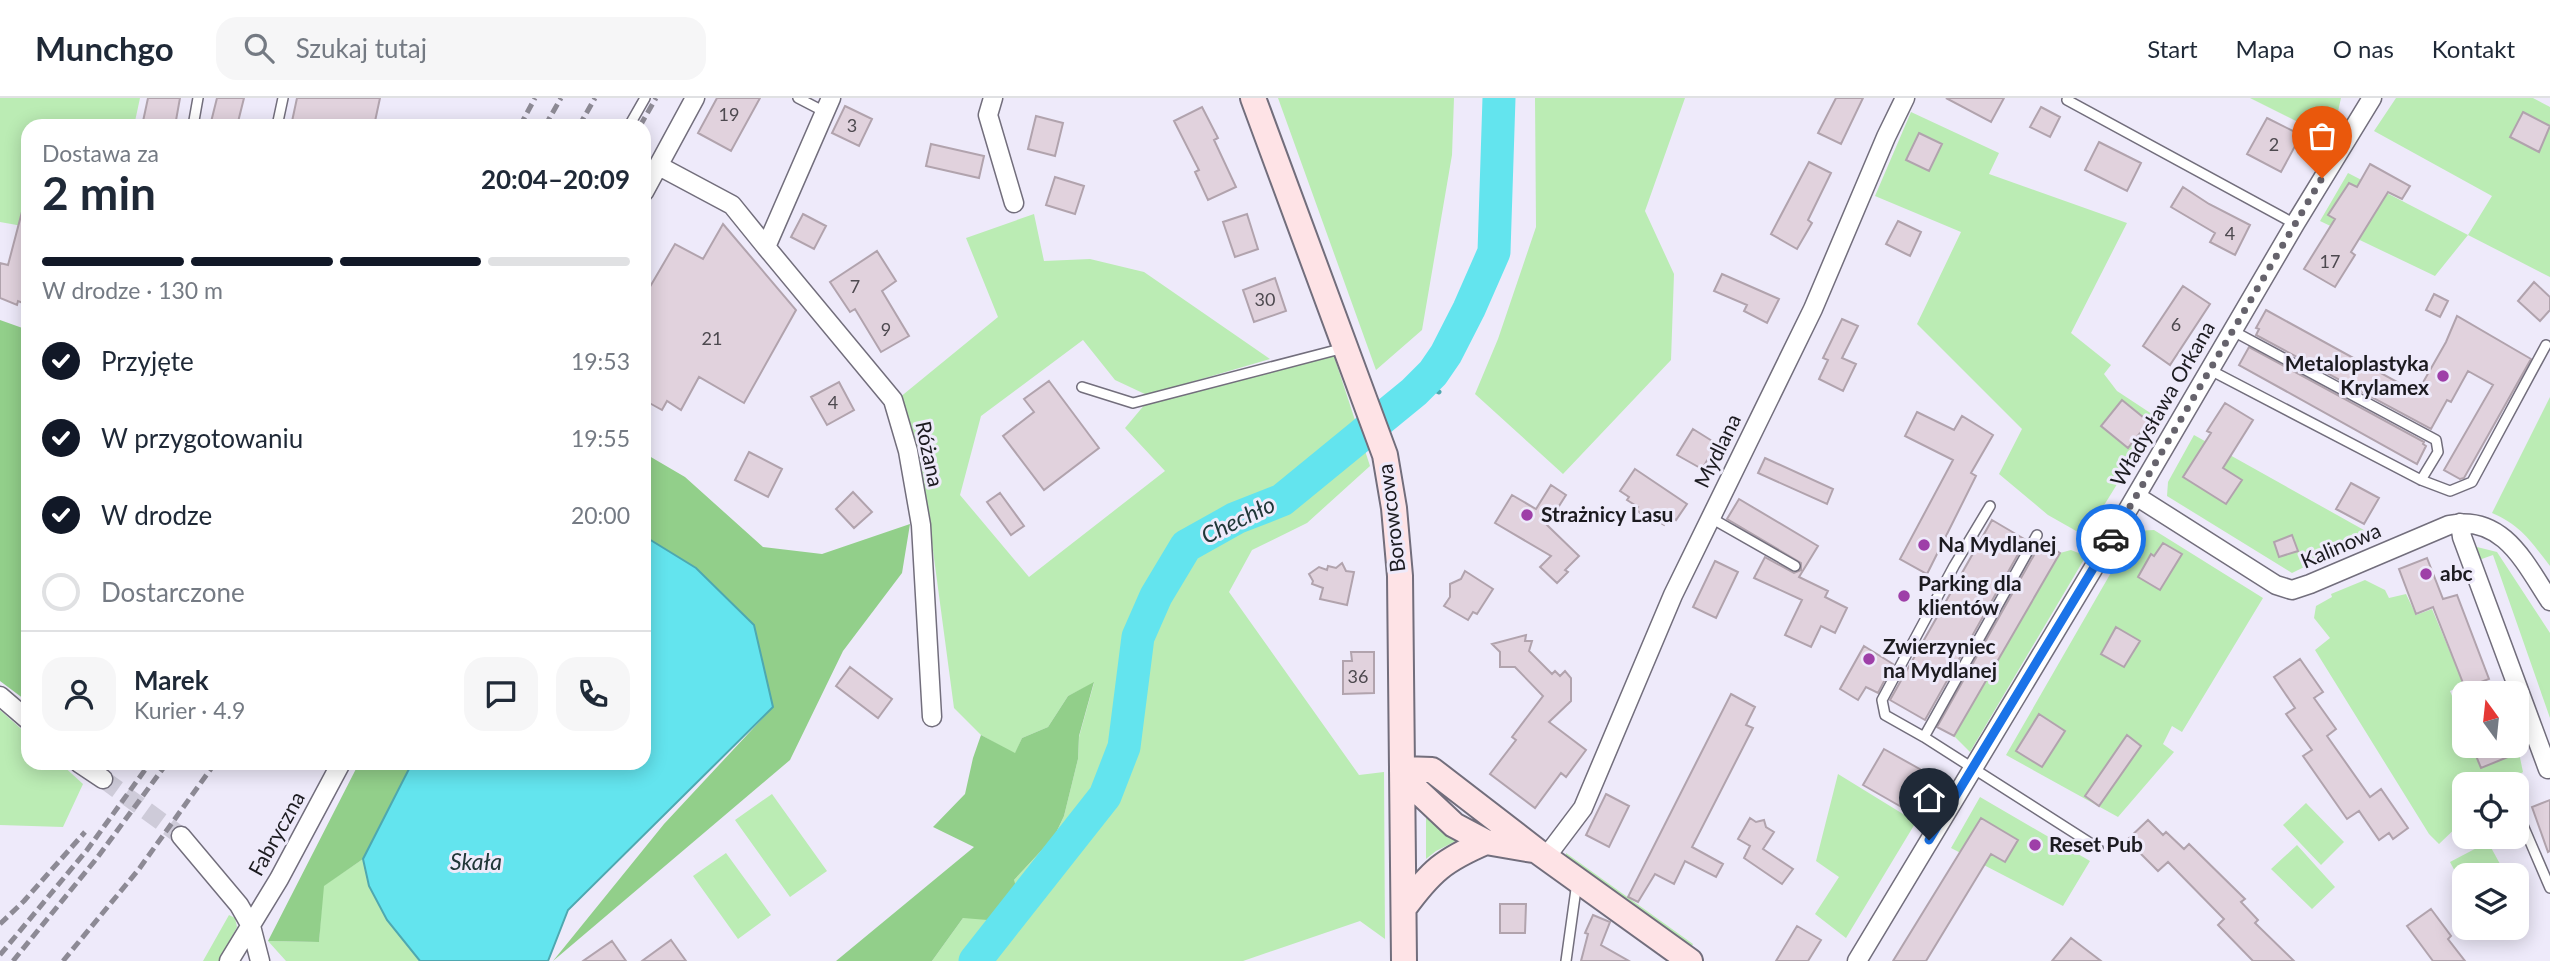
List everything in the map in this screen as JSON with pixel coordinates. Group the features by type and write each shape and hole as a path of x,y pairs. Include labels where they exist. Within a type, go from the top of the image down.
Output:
{"street":[{"path":"651,180 695,98"},
{"path":"993,98 988,115 1014,203"},
{"name":"Borowcowa","path":"1253,98 1385,455 1394,508 1400,576 1404,961"},
{"name":"Mydlana","path":"1541,854 1583,808 1673,595 1813,309 1905,98"},
{"name":"Władysława Orkana","path":"1857,961 2102,555 2295,224 2372,98"},
{"path":"766,247 828,105"},
{"name":"Różana","path":"659,166 732,205 893,400 908,451 921,525 932,717"},
{"name":"Kalinowa","path":"2136,496 2276,585 2292,590 2437,529 2460,523"},
{"path":"2549,769 2462,537 2460,523 2482,525 2514,546 2550,601"},
{"path":"0,696 21,714"},
{"path":"1402,737 1432,770 1541,854 1690,961"},
{"path":"90,770 103,779"},
{"name":"Fabryczna","path":"229,961 279,879 337,770"},
{"path":"1403,774 1432,770"},
{"path":"1403,774 1454,825 1486,842 1541,854"},
{"path":"181,836 239,905 251,926 260,961"},
{"path":"1404,908 1419,887 1451,858 1486,842"}],"lane":[{"path":"194,119 198,98"},
{"path":"278,119 283,98"},
{"path":"633,119 645,98"},
{"path":"798,98 828,105"},
{"path":"2067,100 2295,224"},
{"path":"2233,331 2436,440 2438,452 2421,480"},
{"path":"2210,370 2421,480 2450,491 2472,482 2546,345"},
{"path":"1082,387 1133,403 1345,347"},
{"path":"1990,506 1954,566 1882,700 1885,715 2098,848"},
{"path":"1710,519 1795,566"},
{"path":"1924,737 2038,535"},
{"path":"2529,839 2550,888"},
{"path":"1566,961 1578,880"}],"green space":[{"path":"0,98 140,98 136,119 21,119 21,226 0,222"},
{"path":"1278,98 1454,98 1452,155 1422,330 1376,370"},
{"path":"1535,98 1685,98 1645,211 1674,274 1671,360 1563,474 1475,394 1498,339 1536,227"},
{"path":"2250,98 2341,98 2332,139"},
{"path":"2396,98 2533,98 2550,107 2550,277 2468,235 2492,196 2374,131"},
{"path":"1911,112 1999,153 1989,174 2127,223 2071,333 2111,365 2104,374 2117,391 2158,418 2085,536 2048,515 1999,474 2022,429 1917,324 1961,232 1875,196"},
{"path":"2348,173 2468,235 2435,276 2320,221"},
{"path":"1034,214 1044,261 1090,259 1144,272 1270,359 1147,395 1115,380 1083,340 981,416 960,495 1029,577 1165,471 1125,428 1146,403 1334,356 1370,466 1307,523 1252,550 1229,592 1359,775 1384,772 1385,939 1360,921 1243,961 932,961 963,918 1014,880 1054,837 1064,816 1078,759 1079,737 1094,683 1068,696 1048,727 1022,738 1015,754 981,735 954,708 928,513 899,398 998,317 966,238"},
{"path":"0,320 21,328 21,697 0,681"},
{"path":"2550,397 2550,566 2518,529 2492,513"},
{"path":"2194,435 2371,534 2292,573 2167,496 2168,482"},
{"path":"651,457 685,477 763,547 822,554 910,524 902,573 843,651 790,760 553,961 664,824 773,707 696,568 651,540"},
{"path":"2154,530 2263,598 2182,732 2172,726 2163,744 2174,752 2118,817 2006,755 2135,531"},
{"path":"2473,546 2497,552 2550,633 2550,718 2493,555 2476,561"},
{"path":"2071,550 2086,556 1970,752 1954,736 2060,553"},
{"path":"2365,580 2385,590 2389,598 2406,594 2416,615 2432,609 2462,681 2452,681 2450,691 2452,758 2477,758 2481,768 2506,758 2520,758 2523,772 2452,772 2452,832 2439,844 2429,834 2315,650 2330,638 2314,618 2316,606 2332,597 2331,594"},
{"path":"1094,682 1079,736 1078,759 1064,816 1054,837 1014,880 1018,894 1000,921 963,918 932,961 836,961 974,847 933,827 965,794 981,735 1015,753 1022,738 1048,727 1068,696"},
{"path":"0,710 21,729 21,770 68,770 83,784 63,827 0,825"},
{"path":"355,770 408,770 363,859 324,886 319,942 268,941"},
{"path":"1838,774 1916,822 1846,938 1815,914 1839,877 1816,861"},
{"path":"772,794 827,871 790,897 735,820"},
{"path":"1980,797 2090,861 2063,906 1951,848"},
{"path":"2306,803 2344,842 2321,865 2283,825"},
{"path":"1426,808 1464,837 1426,859"},
{"path":"2297,845 2335,887 2312,909 2271,869"},
{"path":"2475,849 2492,849 2499,863 2452,863 2452,866 2450,862"},
{"path":"726,853 771,915 738,939 693,876"},
{"path":"1566,853 1693,944 1692,946 1686,947 1566,858"},
{"path":"363,859 369,886 387,920 420,961 286,961 268,941 319,942 323,886"},
{"path":"229,915 235,918 237,927 219,961 203,961"}],"water":[{"name":"Skała","path":"651,540 696,568 754,625 773,707 568,910 548,961 420,961 387,920 369,886 363,859 408,770 651,770"}],"building":[{"path":"148,98 180,98 176,119 144,119"},
{"path":"217,98 244,98 239,119 212,119"},
{"path":"297,98 380,98 376,119 292,119"},
{"path":"717,98 760,98 731,151 698,133"},
{"path":"1836,98 1863,98 1841,144 1818,133"},
{"path":"1946,98 2004,98 1991,122"},
{"path":"845,106 872,119 859,146 832,133"},
{"path":"1202,107 1218,138 1214,140 1236,187 1208,200 1195,172 1199,170 1174,121"},
{"path":"2041,107 2060,117 2050,137 2030,127"},
{"path":"2523,112 2550,126 2539,152 2510,137"},
{"path":"1036,116 1063,123 1055,156 1028,149"},
{"path":"2267,118 2301,135 2281,172 2247,154"},
{"path":"1919,133 1942,144 1929,171 1906,160"},
{"path":"2099,142 2141,163 2127,191 2085,170"},
{"path":"931,144 984,156 979,178 926,166"},
{"path":"1809,162 1831,173 1808,220 1812,223 1797,249 1771,234"},
{"path":"2370,164 2410,186 2402,199 2388,192 2351,252 2355,255 2335,287 2304,269 2335,219 2328,215 2349,183 2357,187"},
{"path":"1055,177 1084,186 1075,214 1046,205"},
{"path":"2183,187 2250,225 2235,255 2210,242 2215,233 2171,207"},
{"path":"803,214 826,226 814,249 791,237"},
{"path":"1247,214 1258,249 1235,257 1223,222"},
{"path":"21,216 21,302 18,301 17,305 0,298 0,263 8,265"},
{"path":"1898,221 1921,232 1910,256 1886,244"},
{"path":"723,224 796,310 744,403 699,377 681,410 667,401 662,410 651,404 651,285 675,244 703,259"},
{"path":"877,251 896,281 882,291 909,336 881,352 855,309 850,312 830,282"},
{"path":"1722,274 1779,299 1767,323 1744,311 1747,305 1714,291"},
{"path":"1275,278 1286,311 1254,322 1243,290"},
{"path":"2534,282 2550,297 2550,310 2540,321 2518,301"},
{"path":"2183,286 2210,304 2170,365 2143,346"},
{"path":"2434,294 2448,301 2440,317 2426,310"},
{"path":"2266,310 2417,393 2446,342 2457,316 2531,359 2464,478 2460,479 2444,470 2493,385 2468,371 2451,402 2447,400 2431,429 2256,335 2259,329 2256,328"},
{"path":"1842,319 1858,326 1842,358 1856,364 1843,391 1819,379 1828,360 1823,358"},
{"path":"2249,347 2424,442 2426,446 2417,464 2239,365"},
{"path":"1049,381 1099,448 1044,490 1003,436 1034,412 1024,399"},
{"path":"839,382 854,410 827,425 811,397"},
{"path":"2122,400 2149,422 2128,448 2101,426"},
{"path":"2225,403 2253,420 2223,468 2242,480 2226,504 2183,477 2211,433 2207,431"},
{"path":"1917,412 1954,430 1962,416 1993,435 1971,473 1976,476 1927,574 1900,559 1953,460 1905,436"},
{"path":"1693,429 1717,444 1702,469 1677,455"},
{"path":"749,452 782,469 768,497 735,480"},
{"path":"1765,458 1833,489 1827,504 1758,473"},
{"path":"1635,469 1687,504 1676,520 1670,516 1664,525 1656,520 1655,523 1627,500 1629,497 1620,491"},
{"path":"2351,483 2379,498 2364,524 2336,509"},
{"path":"1551,485 1566,495 1547,525 1579,556 1557,583 1540,567 1551,556 1495,523 1512,495 1536,509"},
{"path":"853,492 872,512 854,528 836,509"},
{"path":"1000,493 1024,526 1011,535 987,502"},
{"path":"1739,499 1818,546 1799,577 1828,591 1825,597 1847,608 1835,633 1821,626 1811,647 1785,635 1802,600 1754,578 1765,557 1794,573 1801,570 1801,563 1727,519"},
{"path":"1992,520 2026,540 1925,720 1890,700"},
{"path":"2292,535 2298,551 2279,557 2274,542"},
{"path":"2043,542 2060,553 1954,736 1937,727"},
{"path":"2163,543 2182,554 2160,590 2138,577 2151,554 2154,556"},
{"path":"2427,558 2443,599 2457,595 2489,679 2462,681 2433,607 2416,614 2399,569"},
{"path":"1715,561 1738,572 1716,618 1693,607"},
{"path":"1342,563 1346,571 1354,572 1347,605 1320,599 1323,588 1312,584 1309,574 1319,567 1327,570 1328,566 1336,568"},
{"path":"1465,571 1493,589 1477,614 1473,612 1468,620 1444,606 1450,597 1450,584 1461,579"},
{"path":"2116,627 2140,641 2124,667 2101,654"},
{"path":"1526,635 1525,641 1532,641 1529,651 1552,674 1555,671 1560,676 1565,671 1571,678 1571,701 1549,722 1586,750 1566,777 1561,773 1535,808 1490,774 1516,740 1512,737 1543,696 1515,667 1500,667 1500,652 1492,644"},
{"path":"1864,646 1893,664 1878,693 1866,687 1858,700 1840,689"},
{"path":"1351,652 1374,652 1374,693 1343,694 1343,661 1352,661"},
{"path":"2300,659 2323,692 2314,698 2336,729 2327,736 2370,797 2381,789 2408,828 2393,839 2389,833 2379,840 2359,811 2347,819 2303,756 2312,750 2286,714 2295,708 2274,677"},
{"path":"850,667 892,699 878,718 836,686"},
{"path":"1731,694 1755,707 1746,725 1753,728 1692,847 1723,864 1716,877 1685,861 1674,884 1655,874 1638,902 1628,897"},
{"path":"2039,714 2065,731 2042,767 2016,751"},
{"path":"2127,735 2141,746 2099,806 2085,796"},
{"path":"1884,749 1934,777 1912,813 1863,785"},
{"path":"2477,758 2506,758 2481,768"},
{"path":"1606,794 1629,806 1609,847 1586,835"},
{"path":"2550,800 2550,851 2548,852 2532,807"},
{"path":"1750,818 1756,822 1764,820 1766,827 1774,832 1763,849 1793,869 1782,884 1744,858 1750,846 1738,839"},
{"path":"1981,818 2018,840 2005,862 1991,854 1926,961 1893,961"},
{"path":"2148,820 2163,835 2166,832 2184,849 2189,844 2245,899 2241,902 2258,920 2255,923 2294,961 2253,961 2218,925 2224,919 2168,862 2158,871 2127,840"},
{"path":"1500,904 1526,904 1525,933 1500,933"},
{"path":"2431,909 2451,936 2448,939 2465,961 2433,961 2407,926"},
{"path":"1593,915 1610,922 1601,945 1629,961 1581,961 1588,934 1585,933"},
{"path":"1797,926 1821,940 1808,961 1776,961"},
{"path":"2071,938 2084,948 2101,961 2052,961"},
{"path":"671,940 686,961 642,961"},
{"path":"612,941 626,961 583,961"}],"waterway":[{"name":"Chechło","path":"975,961 1105,796 1124,747 1138,637 1156,596 1186,546 1236,518 1282,500 1414,392 1433,373 1446,354 1494,252 1499,98"},
{"path":"1423,384 1439,392"}],"tunnel":[{"path":"103,779 181,836"}],"railway":[{"path":"524,119 535,98"},
{"path":"549,119 561,98"},
{"path":"583,119 595,98"},
{"path":"644,119 656,98"},
{"path":"0,955 87,850 145,770"},
{"path":"13,961 97,858 162,770"},
{"path":"63,961 139,869 210,770"},
{"path":"0,924 85,832"}],"way so far":[{"path":"2111,539 2322,178"}],"place":[{"name":"Metaloplastyka Krylamex","path":"2443,376"},
{"name":"Strażnicy Lasu","path":"1527,515"},
{"name":"Na Mydlanej","path":"1924,545"},
{"name":"abc","path":"2426,574"},
{"name":"Parking dla klientów","path":"1904,596"},
{"name":"Zwierzyniec na Mydlanej","path":"1869,659"},
{"name":"Reset Pub","path":"2035,845"}],"route":[{"path":"1929,840 2111,539"}]}
